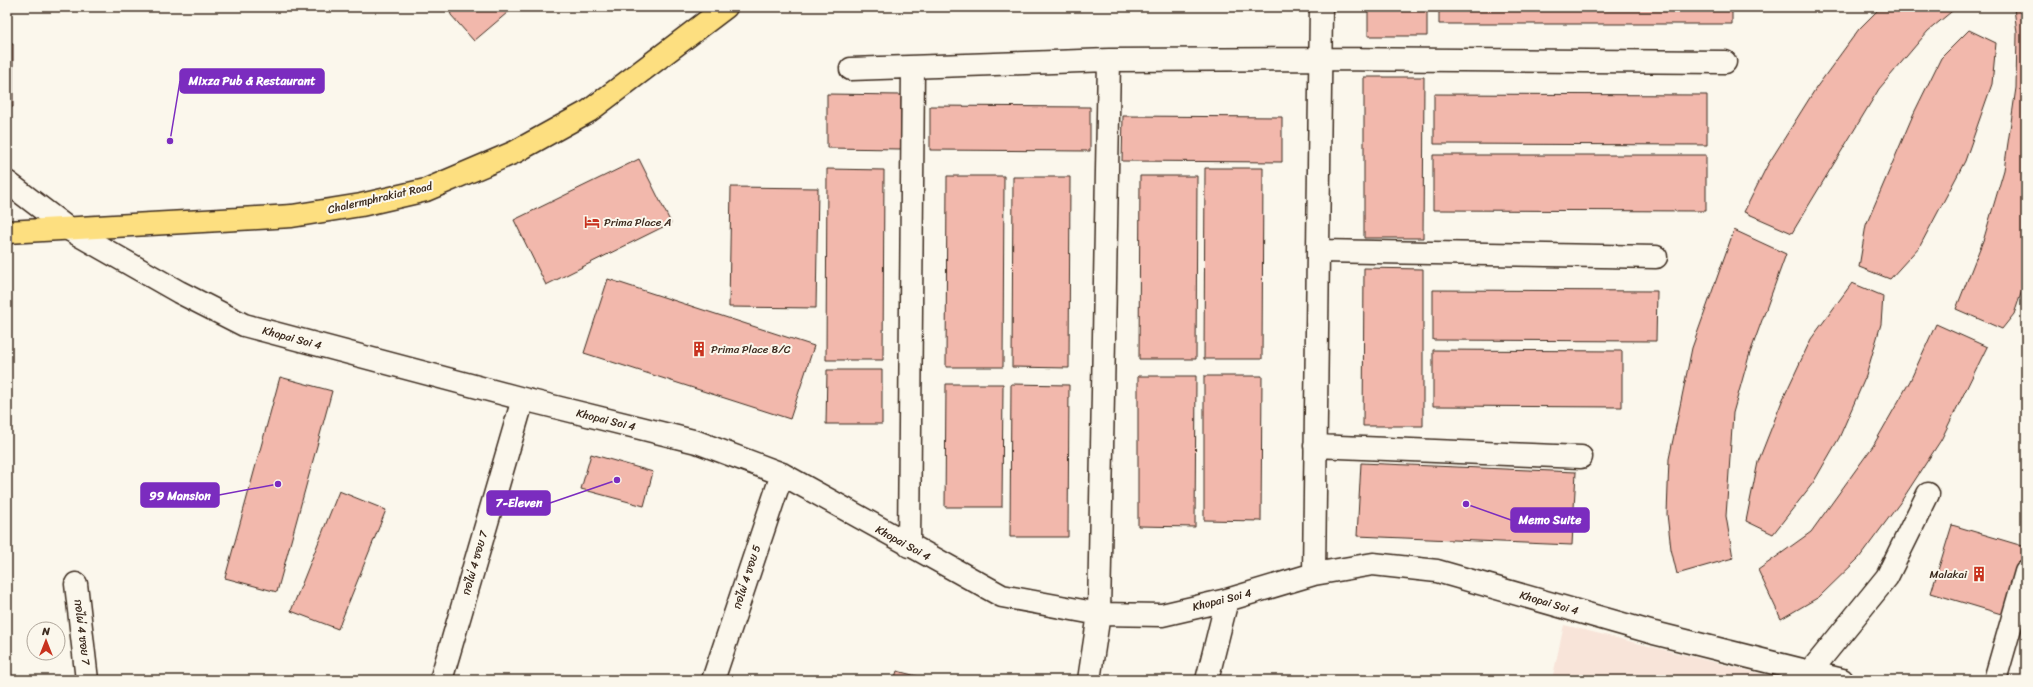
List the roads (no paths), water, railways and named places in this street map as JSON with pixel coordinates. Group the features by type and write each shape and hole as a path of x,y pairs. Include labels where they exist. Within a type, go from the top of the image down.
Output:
{"main road":[{"name":"Chalermphrakiat Road","path":"7,232 70,230 292,216 361,205 426,190 515,152 589,111 726,7"}],"street":[{"path":"1314,574 1322,59 1321,7"},
{"path":"851,69 1109,60 1322,59 1725,62"},
{"path":"1089,680 1099,614 1109,60"},
{"path":"909,546 913,68"},
{"name":"Khopai Soi 4","path":"7,182 70,230 179,292 244,325 523,399 697,442 782,474 909,546 1002,596 1099,614 1162,615 1227,600 1314,574 1373,564 1437,571 1654,633 1842,680"},
{"path":"1319,251 1656,257"},
{"name":"กอไผ่ 4 ซอย 7","path":"441,680 523,399"},
{"path":"1315,446 1581,458"},
{"name":"กอไผ่ 4 ซอย 5","path":"713,680 782,474"},
{"path":"1810,672 1887,577 1928,494"},
{"path":"1995,680 2026,572"},
{"name":"กอไผ่ 4 ซอย 7","path":"76,584 88,680"},
{"path":"1207,680 1227,600"}],"place":[{"name":"Mixza Pub & Restaurant","path":"170,141"},
{"name":"Prima Place A","path":"592,222"},
{"name":"Prima Place B/C","path":"699,349"},
{"name":"7-Eleven","path":"617,480"},
{"name":"99 Mansion","path":"278,484"},
{"name":"Memo Suite","path":"1466,504"},
{"name":"Malakai","path":"1979,574"}]}
